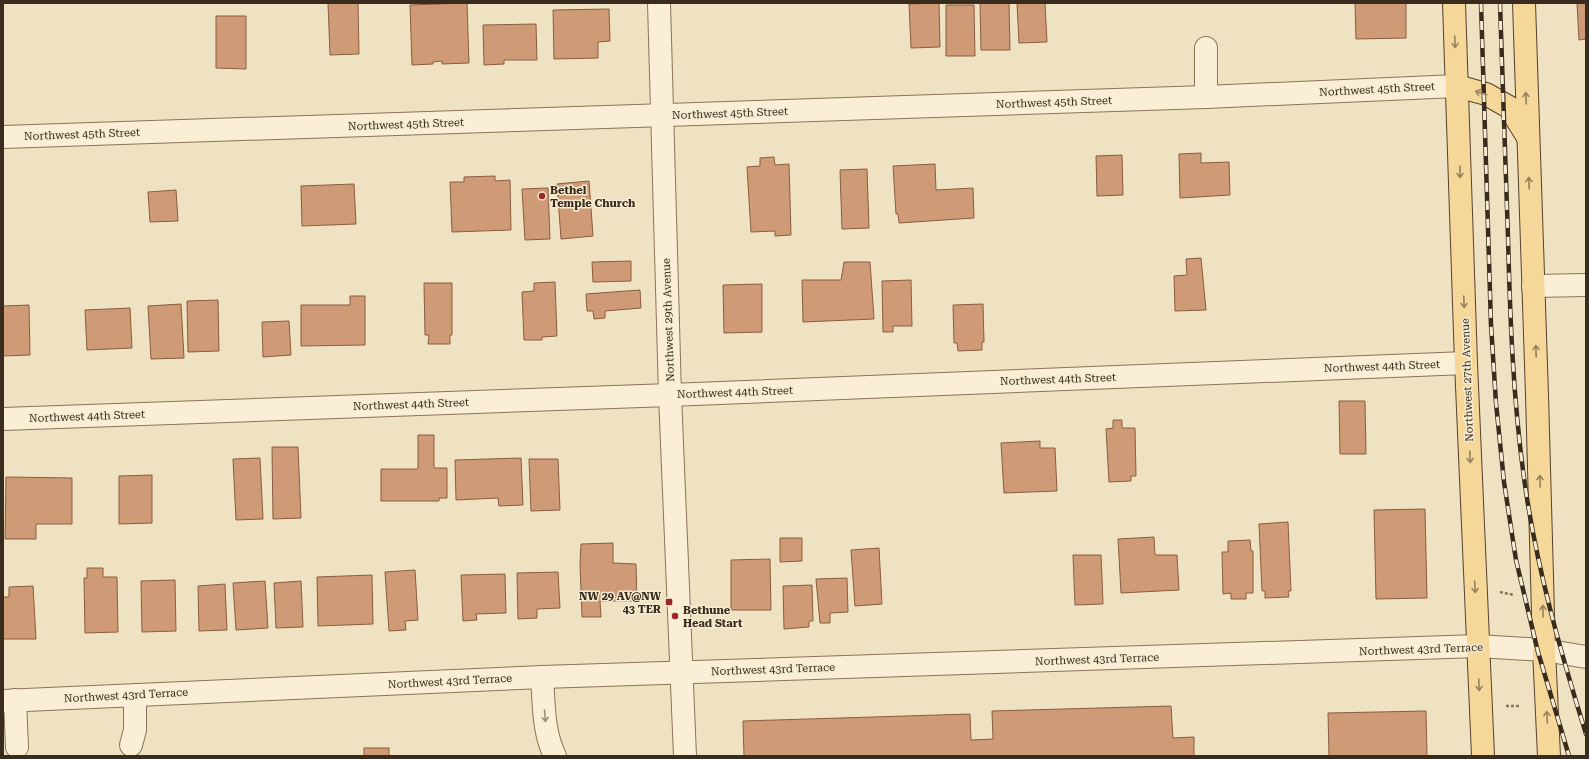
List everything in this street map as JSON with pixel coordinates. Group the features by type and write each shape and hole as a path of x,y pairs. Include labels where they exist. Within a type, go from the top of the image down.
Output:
{"main road":[{"name":"Northwest 27th Avenue","path":"1454,3 1466,362 1483,756"},
{"path":"1524,3 1544,650 1549,756"},
{"path":"1457,86 1486,94 1509,107 1528,137"}],"street":[{"name":"Northwest 29th Avenue","path":"659,3 670,395 685,756"},
{"path":"1206,48 1206,97"},
{"name":"Northwest 45th Street","path":"3,137 1206,97 1457,86"},
{"path":"1533,286 1586,285"},
{"name":"Northwest 44th Street","path":"3,419 670,395 1466,362"},
{"name":"Northwest 43rd Terrace","path":"9,700 542,677 1478,646 1544,650 1586,657"},
{"path":"542,677 544,720 549,744 555,756"},
{"path":"131,745 135,730 135,695"},
{"path":"9,700 17,747"}],"building":[{"path":"328,3 358,3 359,54 330,55"},
{"path":"467,3 469,63 442,64 442,61 433,62 433,64 412,65 410,5"},
{"path":"939,3 940,47 911,48 909,4"},
{"path":"980,3 1009,3 1010,50 981,50"},
{"path":"1017,3 1045,3 1047,42 1019,43"},
{"path":"1355,3 1406,3 1406,38 1356,39"},
{"path":"1577,3 1586,3 1586,39 1579,40"},
{"path":"946,5 974,5 975,56 946,56"},
{"path":"609,9 610,41 598,42 598,58 554,59 553,10"},
{"path":"216,16 246,16 246,69 216,68"},
{"path":"536,24 537,60 504,60 504,64 484,65 483,25"},
{"path":"1201,153 1201,163 1229,162 1230,195 1180,198 1179,154"},
{"path":"1122,155 1123,195 1097,196 1096,156"},
{"path":"774,157 775,165 789,164 791,235 775,236 775,231 751,232 747,167 760,166 760,158"},
{"path":"935,164 936,190 973,188 974,218 899,223 898,214 896,214 893,166"},
{"path":"867,169 869,228 842,229 840,170"},
{"path":"495,176 495,181 510,180 511,230 452,232 450,182 464,182 464,177"},
{"path":"589,181 593,236 561,239 557,184"},
{"path":"354,184 356,224 302,226 301,186"},
{"path":"548,188 550,239 525,240 522,189"},
{"path":"176,190 178,221 150,222 148,192"},
{"path":"1201,258 1206,310 1175,311 1174,276 1187,275 1186,259"},
{"path":"631,261 631,281 593,282 592,262"},
{"path":"844,262 870,262 874,319 803,322 802,280 841,280"},
{"path":"911,280 912,326 893,326 893,332 883,332 882,281"},
{"path":"555,282 557,336 542,337 542,340 524,340 522,292 534,291 534,283"},
{"path":"424,283 452,283 452,335 450,335 450,344 428,344 429,335 425,335"},
{"path":"762,284 762,332 724,333 723,285"},
{"path":"640,290 641,308 605,311 605,318 594,319 593,311 587,311 586,294"},
{"path":"350,296 365,296 365,345 301,346 301,305 350,305"},
{"path":"218,300 219,351 188,352 187,301"},
{"path":"181,304 184,358 151,359 148,306"},
{"path":"983,304 984,342 982,342 982,350 958,351 957,343 954,343 953,305"},
{"path":"29,305 30,355 3,356 3,306"},
{"path":"130,308 132,348 87,350 85,310"},
{"path":"289,321 291,355 263,357 262,322"},
{"path":"1339,401 1365,401 1366,454 1340,454"},
{"path":"1113,420 1122,420 1122,428 1135,428 1136,476 1131,476 1131,481 1109,482 1106,429 1113,428"},
{"path":"418,435 434,435 434,468 447,468 447,498 439,498 439,501 381,501 381,469 418,469"},
{"path":"1040,441 1040,448 1055,448 1057,491 1004,493 1001,443"},
{"path":"272,447 298,447 301,518 273,519"},
{"path":"260,458 263,519 236,520 233,459"},
{"path":"521,458 523,505 499,506 498,498 456,500 455,460"},
{"path":"529,459 558,459 560,510 531,511"},
{"path":"152,475 152,523 119,524 119,476"},
{"path":"6,477 72,478 72,524 36,524 36,539 5,539"},
{"path":"1425,509 1427,598 1376,599 1374,510"},
{"path":"1288,522 1291,591 1288,591 1289,597 1265,598 1265,591 1262,591 1259,524"},
{"path":"1154,537 1155,555 1177,555 1179,590 1121,593 1118,539"},
{"path":"780,538 802,538 802,561 780,562"},
{"path":"1250,540 1251,551 1253,551 1253,593 1246,593 1246,599 1231,599 1231,593 1223,594 1222,552 1228,552 1228,541"},
{"path":"613,543 613,563 636,564 637,601 600,601 601,617 582,617 580,565 581,544"},
{"path":"879,548 882,604 855,606 851,550"},
{"path":"1073,555 1101,555 1103,604 1075,605"},
{"path":"770,559 771,610 731,610 731,560"},
{"path":"87,568 103,568 103,577 117,577 118,632 85,633 84,578 87,578"},
{"path":"415,570 418,620 405,621 406,630 389,631 385,572"},
{"path":"558,572 560,608 537,609 537,618 518,619 517,573"},
{"path":"505,574 506,613 476,614 477,620 463,621 461,575"},
{"path":"372,575 373,624 318,626 317,577"},
{"path":"847,578 848,612 830,613 830,623 820,623 816,579"},
{"path":"175,580 176,631 142,632 141,581"},
{"path":"265,581 268,628 236,630 233,583"},
{"path":"301,581 303,627 276,628 274,583"},
{"path":"225,584 227,630 199,631 198,586"},
{"path":"812,585 813,621 809,621 809,627 784,629 783,586"},
{"path":"33,586 36,639 3,639 3,597 9,597 9,587"},
{"path":"1171,706 1173,738 1194,737 1194,756 744,756 743,721 970,714 971,740 993,739 992,711"},
{"path":"1426,711 1427,756 1329,756 1328,713"},
{"path":"364,748 389,748 389,756 364,756"}],"railway":[{"path":"1481,3 1491,325 1496,403 1504,482 1516,560 1538,652 1569,756"},
{"path":"1500,3 1511,327 1520,448 1529,511 1542,576 1558,639 1586,734"}],"place":[{"name":"Bethel Temple Church","path":"542,196"},
{"name":"NW 29 AV@NW 43 TER","path":"669,602"},
{"name":"Bethune Head Start","path":"675,616"}]}
